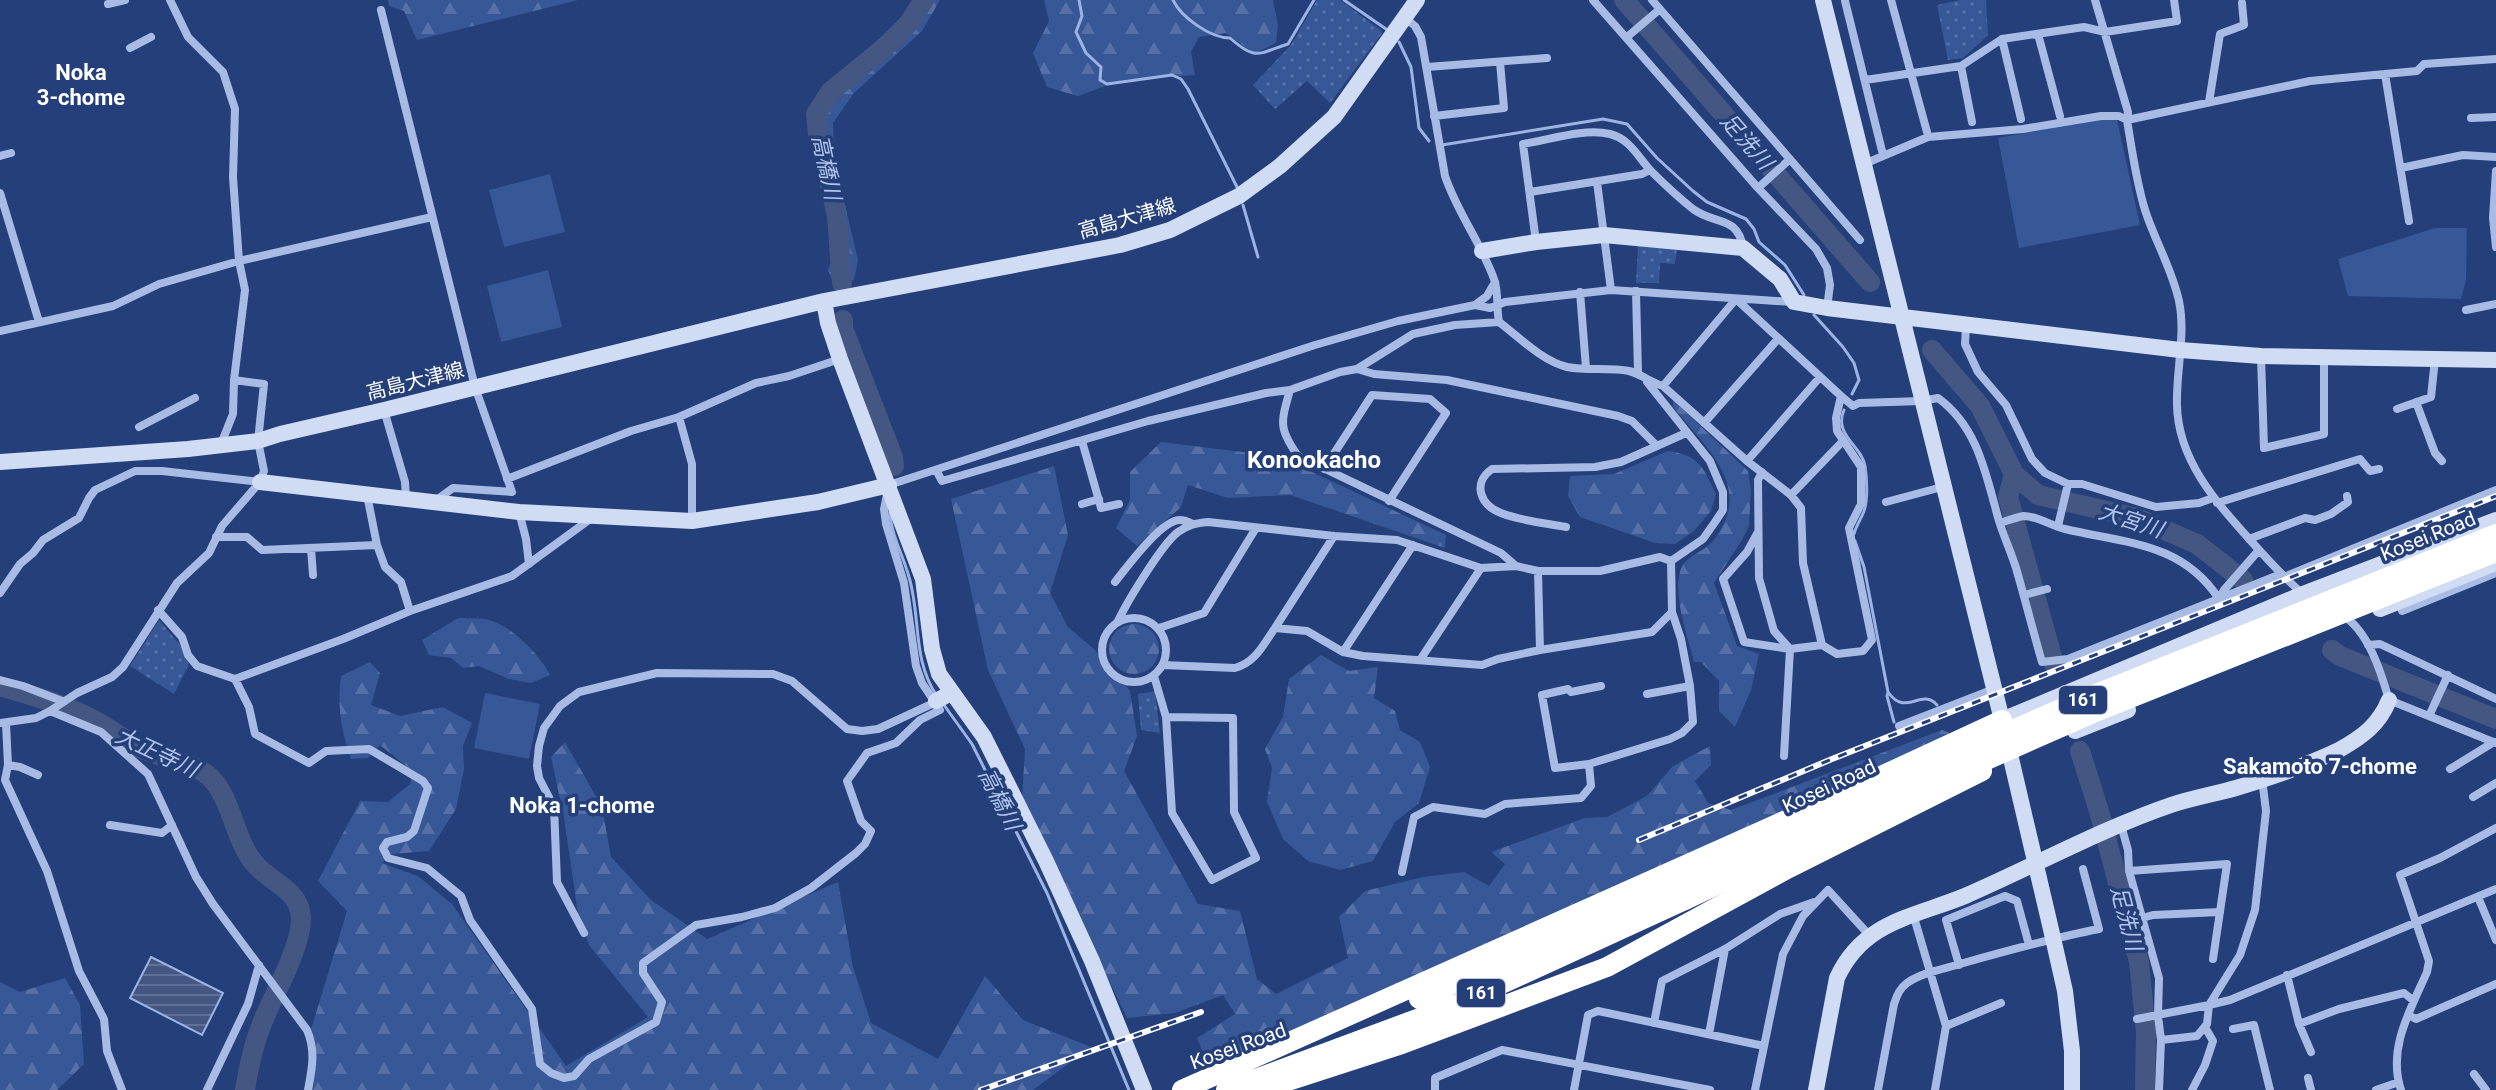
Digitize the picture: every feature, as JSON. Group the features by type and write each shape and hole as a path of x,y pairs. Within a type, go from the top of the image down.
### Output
{"highway":[{"name":"Kosei Road","path":"1682,892 1948,758 2086,698 2496,534"},
{"name":"Kosei Road","path":"1226,1090 1453,986 1682,892 2093,713 2496,552"},
{"path":"1269,1072 1771,827 2002,720"},
{"path":"1184,1090 1416,1039 1607,967 1789,868 2011,757"}],"street":[{"path":"108,4 125,0"},
{"path":"170,0 188,37 223,72 235,109 233,177 239,261 245,290 233,414 221,444"},
{"name":"高島大津線","path":"0,462 258,441 829,300 1120,245 1170,230 1224,204 1280,166 1334,117 1417,0"},
{"path":"1593,0 1816,249 1827,268 1830,285 1827,308"},
{"path":"1652,0 1860,240"},
{"path":"1823,0 1903,316 2053,938 2065,991 2072,1051 2072,1090"},
{"path":"1891,0 1927,132"},
{"path":"1816,1090 1837,978 1845,961 1882,927 1942,905 2172,805 2262,779 2337,750 2361,736 2383,717 2388,696 2364,635 2350,620 2303,594 2282,576 2215,501 2192,464 2182,438 2177,406 2182,319 2179,302 2145,210 2128,112 2095,0"},
{"path":"1865,80 1961,66 2002,39 2084,27 2105,32 2177,21 2174,0"},
{"path":"1845,1 1883,155"},
{"path":"2209,102 2220,34 2244,25 2242,3"},
{"path":"381,10 475,387 512,492 453,488 434,502"},
{"path":"1628,36 1659,10"},
{"path":"1405,18 1415,26 1421,37 1445,176 1495,281 1499,322"},
{"path":"2038,34 2060,116"},
{"path":"130,48 151,37"},
{"path":"2002,39 2021,119"},
{"path":"1427,67 1547,58"},
{"path":"1863,164 1928,137 2023,129 2101,116 2119,116 2127,120 2310,81 2417,71 2424,64 2496,59"},
{"path":"1434,116 1504,108 1500,62"},
{"path":"1961,66 1972,122"},
{"path":"2385,74 2409,221"},
{"path":"2471,118 2496,117"},
{"path":"1536,242 1523,144 1592,132 1612,135 1628,143 1650,170 1696,211 1741,233 1743,248"},
{"path":"0,156 11,153"},
{"path":"2401,168 2463,155 2496,157"},
{"path":"1761,185 1789,161"},
{"path":"1530,192 1642,174 1650,170"},
{"path":"2496,171 2493,218 2496,247"},
{"path":"1597,182 1611,290"},
{"path":"0,193 39,322"},
{"path":"0,331 113,306 159,284 239,261 432,217"},
{"path":"1482,251 1604,235 1743,248 1780,279 1794,302"},
{"path":"1475,305 1487,296 1495,281"},
{"path":"1636,291 1638,373"},
{"path":"0,593 20,564 43,540 79,518 95,490 135,471 162,471 519,512 692,521 818,502 889,485 1315,345 1398,321 1475,305 1490,308 1505,302 1580,292 1636,291 1794,302 2180,350 2261,356 2496,360"},
{"path":"1580,292 1586,368"},
{"path":"1736,299 1853,406 1859,403 1938,398 1952,408 1971,433 1988,475 2042,662 2068,659 2222,594 2282,576 2496,490"},
{"path":"1663,386 1736,299"},
{"path":"235,679 249,707 255,734 309,763 326,751 369,749 423,781 428,788 414,831 407,837 387,842 383,848 388,858 427,868 461,896 470,920 532,1009 540,1064 564,1078 574,1076 589,1059 656,1022 662,1002 643,973 643,963 696,925 775,908 811,888 865,844 871,831 861,821 847,781 867,753 896,743 920,720 940,710 939,674 923,579 840,359 828,323 829,300"},
{"path":"2466,310 2496,304"},
{"path":"936,470 942,481 1148,421 1290,390 1357,369 1413,334 1455,325 1499,322 1553,362 1568,367 1638,373 1710,461 1723,492 1723,510 1703,539 1671,561"},
{"path":"1966,324 1965,344 1978,372 2006,405 2032,459 2045,473 2068,485 2082,484 2156,507 2215,501 2360,459 2370,471 2379,469"},
{"path":"1704,423 1778,339"},
{"path":"2261,356 2264,448 2324,434 2324,357"},
{"path":"507,479 631,431 679,417 756,383 840,359"},
{"path":"2397,409 2431,397 2436,359"},
{"path":"1357,369 1374,374 1447,380 1618,416 1632,421 1657,446"},
{"path":"1747,461 1820,377"},
{"path":"122,1090 107,1051 104,1019 79,971 47,871 5,780 8,765 3,723 36,718 112,677 123,667 177,583 209,553 222,526 260,482 264,471 258,441 264,384 234,380"},
{"path":"1647,382 1663,386 1747,461 1791,495 1801,508 1803,563 1822,645"},
{"path":"1290,390 1283,416 1284,437 1298,456 1501,553 1516,566"},
{"path":"1324,469 1372,395 1430,399 1446,413 1389,501"},
{"path":"1758,530 1747,552 1723,579 1744,642 1790,649 1822,645 1837,654 1863,651 1872,640 1849,528 1861,504 1861,467 1837,431 1836,418 1841,396"},
{"path":"139,427 195,398"},
{"path":"2416,402 2435,453 2442,461"},
{"path":"384,410 405,482 406,499"},
{"path":"679,417 692,464 692,521"},
{"path":"1566,527 1500,513 1488,505 1481,494 1481,481 1492,469 1595,467 1621,462 1686,433"},
{"path":"1082,441 1101,508 1119,504"},
{"path":"1791,495 1842,442"},
{"path":"1762,472 1758,480 1759,578 1774,631 1790,649 1784,756"},
{"path":"2058,526 2068,485"},
{"path":"1886,502 1942,487"},
{"path":"367,494 377,545 385,567 401,582 410,611"},
{"path":"2249,539 2305,518 2315,520 2331,514 2348,502 2347,496"},
{"path":"1082,504 1099,499"},
{"path":"519,512 529,564"},
{"path":"2000,523 2026,516 2058,526 2142,543 2207,579 2222,594"},
{"path":"158,610 182,637 188,655 197,666 235,679 410,611 512,576 594,517"},
{"path":"1115,582 1154,536 1172,522 1182,519 1193,524"},
{"path":"2002,720 2303,594 2496,520"},
{"path":"1118,621 1132,617 1147,619 1159,628 1167,646 1163,665 1154,676 1142,682 1128,682 1116,677 1102,655 1103,642 1170,539 1193,524 1208,522 1397,540 1481,568 1516,566 1538,571 1600,571 1660,557 1671,561"},
{"path":"1159,628 1204,613 1256,528"},
{"path":"1163,665 1235,668 1246,665 1257,656 1334,536"},
{"path":"216,537 247,537 262,550 377,545"},
{"path":"1343,652 1413,545"},
{"path":"311,548 313,575"},
{"path":"2222,594 2259,550"},
{"path":"1601,686 1542,695 1555,768 1589,764 1670,739 1693,722 1690,686 1672,612 1671,561"},
{"path":"2011,757 2496,563"},
{"path":"1420,660 1481,568"},
{"path":"1538,571 1540,650"},
{"path":"2399,602 2402,611 2496,573"},
{"path":"2024,595 2047,589"},
{"path":"1275,628 1307,631 1343,652 1363,656 1482,665 1540,650 1652,632 1672,612"},
{"path":"2368,645 2380,644 2496,699"},
{"path":"584,933 557,882 554,807 539,778 537,766 544,728 560,706 579,692 657,673 773,674 792,681 847,729 862,731 878,729 941,699"},
{"path":"2429,716 2448,675"},
{"path":"1154,676 1166,717 1172,813 1212,880 1256,858 1234,812 1233,718 1166,717"},
{"path":"0,680 23,686 101,732 148,774 202,886 307,1030 312,1040 314,1060 308,1090"},
{"path":"1647,694 1690,686"},
{"path":"1899,726 1994,689"},
{"path":"2388,696 2495,742"},
{"path":"941,699 984,737 1092,961 1144,1090"},
{"path":"2450,769 2495,742"},
{"path":"1402,872 1414,817 1433,807 1485,814 1505,804 1581,798 1591,786 1589,764"},
{"path":"8,765 38,775"},
{"path":"2161,1040 2197,1036 2205,1027 2209,1005 2240,955 2255,910 2266,811 2262,779"},
{"path":"2473,797 2495,787"},
{"path":"110,825 162,833 172,825"},
{"path":"2119,826 2128,850 2129,871 2159,978 2156,1016 2161,1040 2159,1090"},
{"path":"2376,1090 2400,1086 2396,1057 2400,1036 2429,961 2400,875 2496,828"},
{"path":"2129,871 2227,864 2213,959"},
{"path":"1878,1090 1894,1004 1899,991 1906,984 1931,973 2053,938 2099,929 2083,869"},
{"path":"2137,1019 2230,1000 2496,889"},
{"path":"1755,1090 1783,954 1795,929 1815,902 1828,890 1870,936"},
{"path":"1959,965 1946,920 2005,896 2017,901 2029,945"},
{"path":"2478,897 2496,940"},
{"path":"1654,1023 1662,981 1725,949 1780,914 1815,902"},
{"path":"2142,918 2220,912"},
{"path":"1913,914 1946,1026 1935,1090"},
{"path":"1709,1034 1725,949"},
{"path":"207,1090 248,1004 259,965"},
{"path":"2287,975 2299,1024 2311,1052"},
{"path":"2408,1015 2416,1019 2496,984"},
{"path":"2299,1024 2339,1009 2404,993 2414,1001"},
{"path":"1946,1026 2001,1003"},
{"path":"1574,1090 1588,1015 1598,1011 1764,1046"},
{"path":"2233,1029 2254,1025 2270,1090"},
{"path":"2192,1090 2213,1041 2205,1027"},
{"path":"1435,1090 1435,1078 1502,1050 1710,1090"},
{"path":"2474,1074 2486,1090"},
{"path":"2308,1078 2311,1090"}],"green space":[{"path":"388,0 578,0 417,40 404,11 389,6"},
{"path":"915,0 940,0 922,31 854,93 833,123 834,159 858,260 854,280 833,283 828,270 834,253 811,111 831,81 906,15"},
{"path":"1044,0 1273,0 1278,25 1276,43 1254,54 1226,33 1199,37 1191,52 1195,75 1122,80 1078,96 1047,87 1033,53 1049,21"},
{"path":"1317,0 1340,0 1383,32 1330,103 1307,81 1275,109 1253,85 1291,45"},
{"path":"1961,0 1986,0 1988,35 1963,58 1948,60 1937,5"},
{"path":"2100,119 2117,120 2140,225 2019,248 1998,138"},
{"path":"550,174 565,232 504,247 489,190"},
{"path":"2435,228 2467,228 2466,280 2461,299 2348,296 2338,259"},
{"path":"1638,246 1677,249 1675,264 1660,263 1659,283 1636,283"},
{"path":"548,270 562,327 501,342 487,286"},
{"path":"1673,400 1748,471 1751,490 1749,526 1714,583 1737,646 1759,654 1751,690 1735,727 1719,711 1719,681 1701,662 1694,662 1678,593 1682,567 1712,542 1724,523 1729,507 1729,491 1716,461 1673,407"},
{"path":"1161,442 1259,454 1267,470 1295,464 1446,535 1445,548 1290,495 1228,498 1188,485 1181,507 1137,546 1116,528 1130,500 1130,472"},
{"path":"1668,451 1687,456 1699,464 1716,494 1711,511 1694,531 1675,544 1655,543 1580,517 1568,496 1570,476 1614,474"},
{"path":"1054,466 1068,535 1050,593 1068,627 1094,649 1130,691 1137,736 1124,771 1198,904 1240,911 1257,979 1276,994 1348,958 1339,917 1365,891 1423,877 1464,872 1489,886 1505,864 1491,852 1585,818 1607,817 1647,796 1673,766 1710,746 1711,765 1695,781 1708,803 1731,810 1942,730 1950,733 1768,822 1210,1068 1197,1038 1235,1014 1223,995 1175,1013 1127,1018 1022,799 1025,749 988,670 951,499"},
{"path":"458,618 493,621 513,632 531,649 550,675 531,683 509,679 479,666 463,668 451,658 429,655 422,640"},
{"path":"159,620 179,644 189,664 174,694 130,666"},
{"path":"1134,624 1152,631 1159,649 1152,667 1134,674 1116,667 1109,649 1116,631"},
{"path":"1321,655 1349,671 1378,667 1374,698 1395,711 1400,730 1420,742 1430,767 1419,803 1395,822 1373,861 1340,870 1308,861 1283,839 1267,802 1272,768 1265,749 1283,717 1289,679"},
{"path":"370,662 380,673 371,705 400,716 443,707 472,723 463,746 464,769 456,809 429,851 392,854 382,863 418,876 452,904 566,1066 648,1017 589,945 578,914 564,818 551,757 565,742 602,807 611,857 651,900 707,939 838,882 853,967 871,1023 938,1059 985,976 1023,1020 1091,1047 1033,1090 312,1090 310,1033 347,911 318,881 360,801 388,802 411,783 411,770 380,745 368,758 351,759 341,718 341,676"},
{"path":"1155,691 1160,733 1141,730 1138,694"},
{"path":"485,693 540,704 529,759 474,748"},
{"path":"65,978 80,1005 84,1064 57,1090 0,1090 0,982 20,992"}],"shaded area":[{"path":"151,957 223,993 202,1035 130,998"}],"waterway":[{"name":"高橋川","path":"842,283 837,216 816,114 830,92 884,48 909,23 924,0"},
{"path":"1079,0 1082,16 1076,32 1086,53 1101,67 1100,80 1107,84 1172,75 1181,79 1238,189"},
{"path":"1173,0 1182,13 1197,25 1230,38 1252,53 1263,53 1288,44 1314,0"},
{"path":"1344,0 1386,29"},
{"name":"足洗川","path":"1624,0 1870,282"},
{"path":"1399,42 1411,67 1419,128 1429,141"},
{"path":"1442,145 1603,119 1627,124 1657,158 1693,191 1707,202 1746,219 1759,242 1785,265 1804,295"},
{"path":"1243,205 1258,257"},
{"path":"1814,315 1854,363 1859,380 1852,394"},
{"name":"高橋川","path":"843,320 843,328 894,466"},
{"name":"足洗川","path":"1932,350 1980,406 2014,474 2008,497 2054,664"},
{"path":"1844,410 1842,426 1863,459 1866,477 1864,511 1854,534"},
{"name":"大宮川","path":"2014,474 2038,495 2137,518 2197,544 2243,580"},
{"name":"高橋川","path":"890,512 913,592 920,653 937,696"},
{"path":"1855,541 1864,567 1888,692 1901,702 1925,699 1937,705"},
{"name":"大宮川","path":"2332,650 2340,656 2496,719"},
{"name":"大正寺川","path":"0,686 70,709 142,749 190,765 211,778 224,798 248,854 261,871 295,900 301,917 298,940 259,1032 245,1090"},
{"path":"1888,692 1894,722"},
{"name":"高橋川","path":"944,705 972,744 1047,893 1129,1090"},
{"name":"足洗川","path":"2080,751 2139,962 2146,1032 2145,1090"}],"railway":[{"path":"1639,840 1832,759 2496,496"},
{"path":"981,1090 1201,1012"}],"district":[{"name":"Noka 3-chome","path":"81,84"},
{"name":"Konookacho","path":"1314,460"},
{"name":"Sakamoto 7-chome","path":"2320,766"},
{"name":"Noka 1-chome","path":"582,805"}]}
